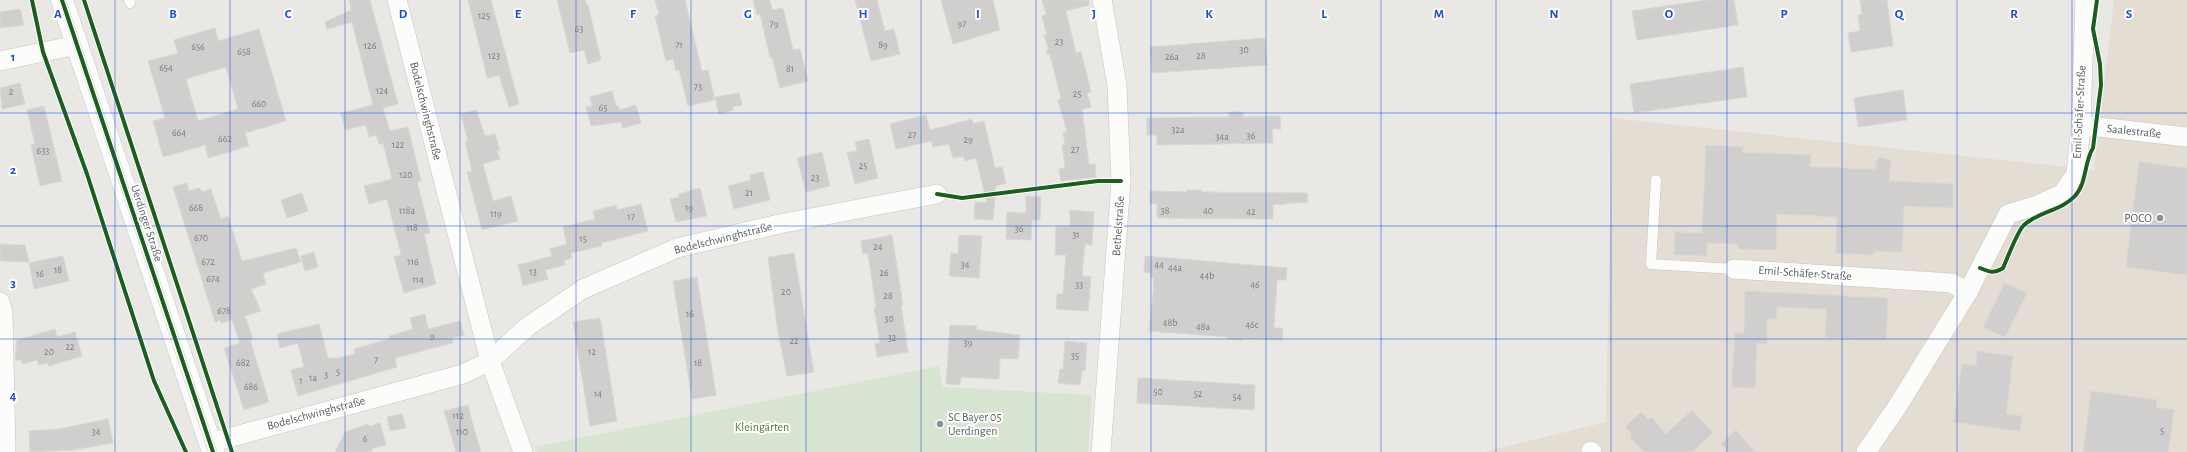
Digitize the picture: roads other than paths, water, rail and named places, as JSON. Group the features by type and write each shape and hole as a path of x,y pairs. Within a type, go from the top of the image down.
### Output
{"street":[{"name":"Uerdinger Straße","path":"62,0 211,447"},
{"name":"Bodelschwinghstraße","path":"397,0 490,361 523,452"},
{"name":"Bethelstraße","path":"1101,452 1121,180 1117,85 1102,0"},
{"name":"Emil-Schäfer-Straße","path":"1868,451 1968,292 2008,214 2038,205 2062,194 2076,174 2081,125 2085,0"},
{"path":"0,62 77,45"},
{"name":"Saalestraße","path":"2081,125 2187,137"},
{"name":"Bodelschwinghstraße","path":"211,447 463,374 490,361 527,327 583,289 677,248 779,224 937,194"},
{"name":"Emil-Schäfer-Straße","path":"1734,269 1951,283 1968,292"},
{"path":"0,302 3,313 6,452"}],"lane":[{"path":"1656,180 1651,264 1734,269"}],"tram line":[{"path":"59,0 208,452"},
{"path":"66,0 217,452"}],"place":[{"name":"POCO","path":"2160,218"},
{"name":"SC Bayer 05 Uerdingen","path":"940,424"}],"park label":[{"name":"Kleingärten","path":"762,427"}]}
